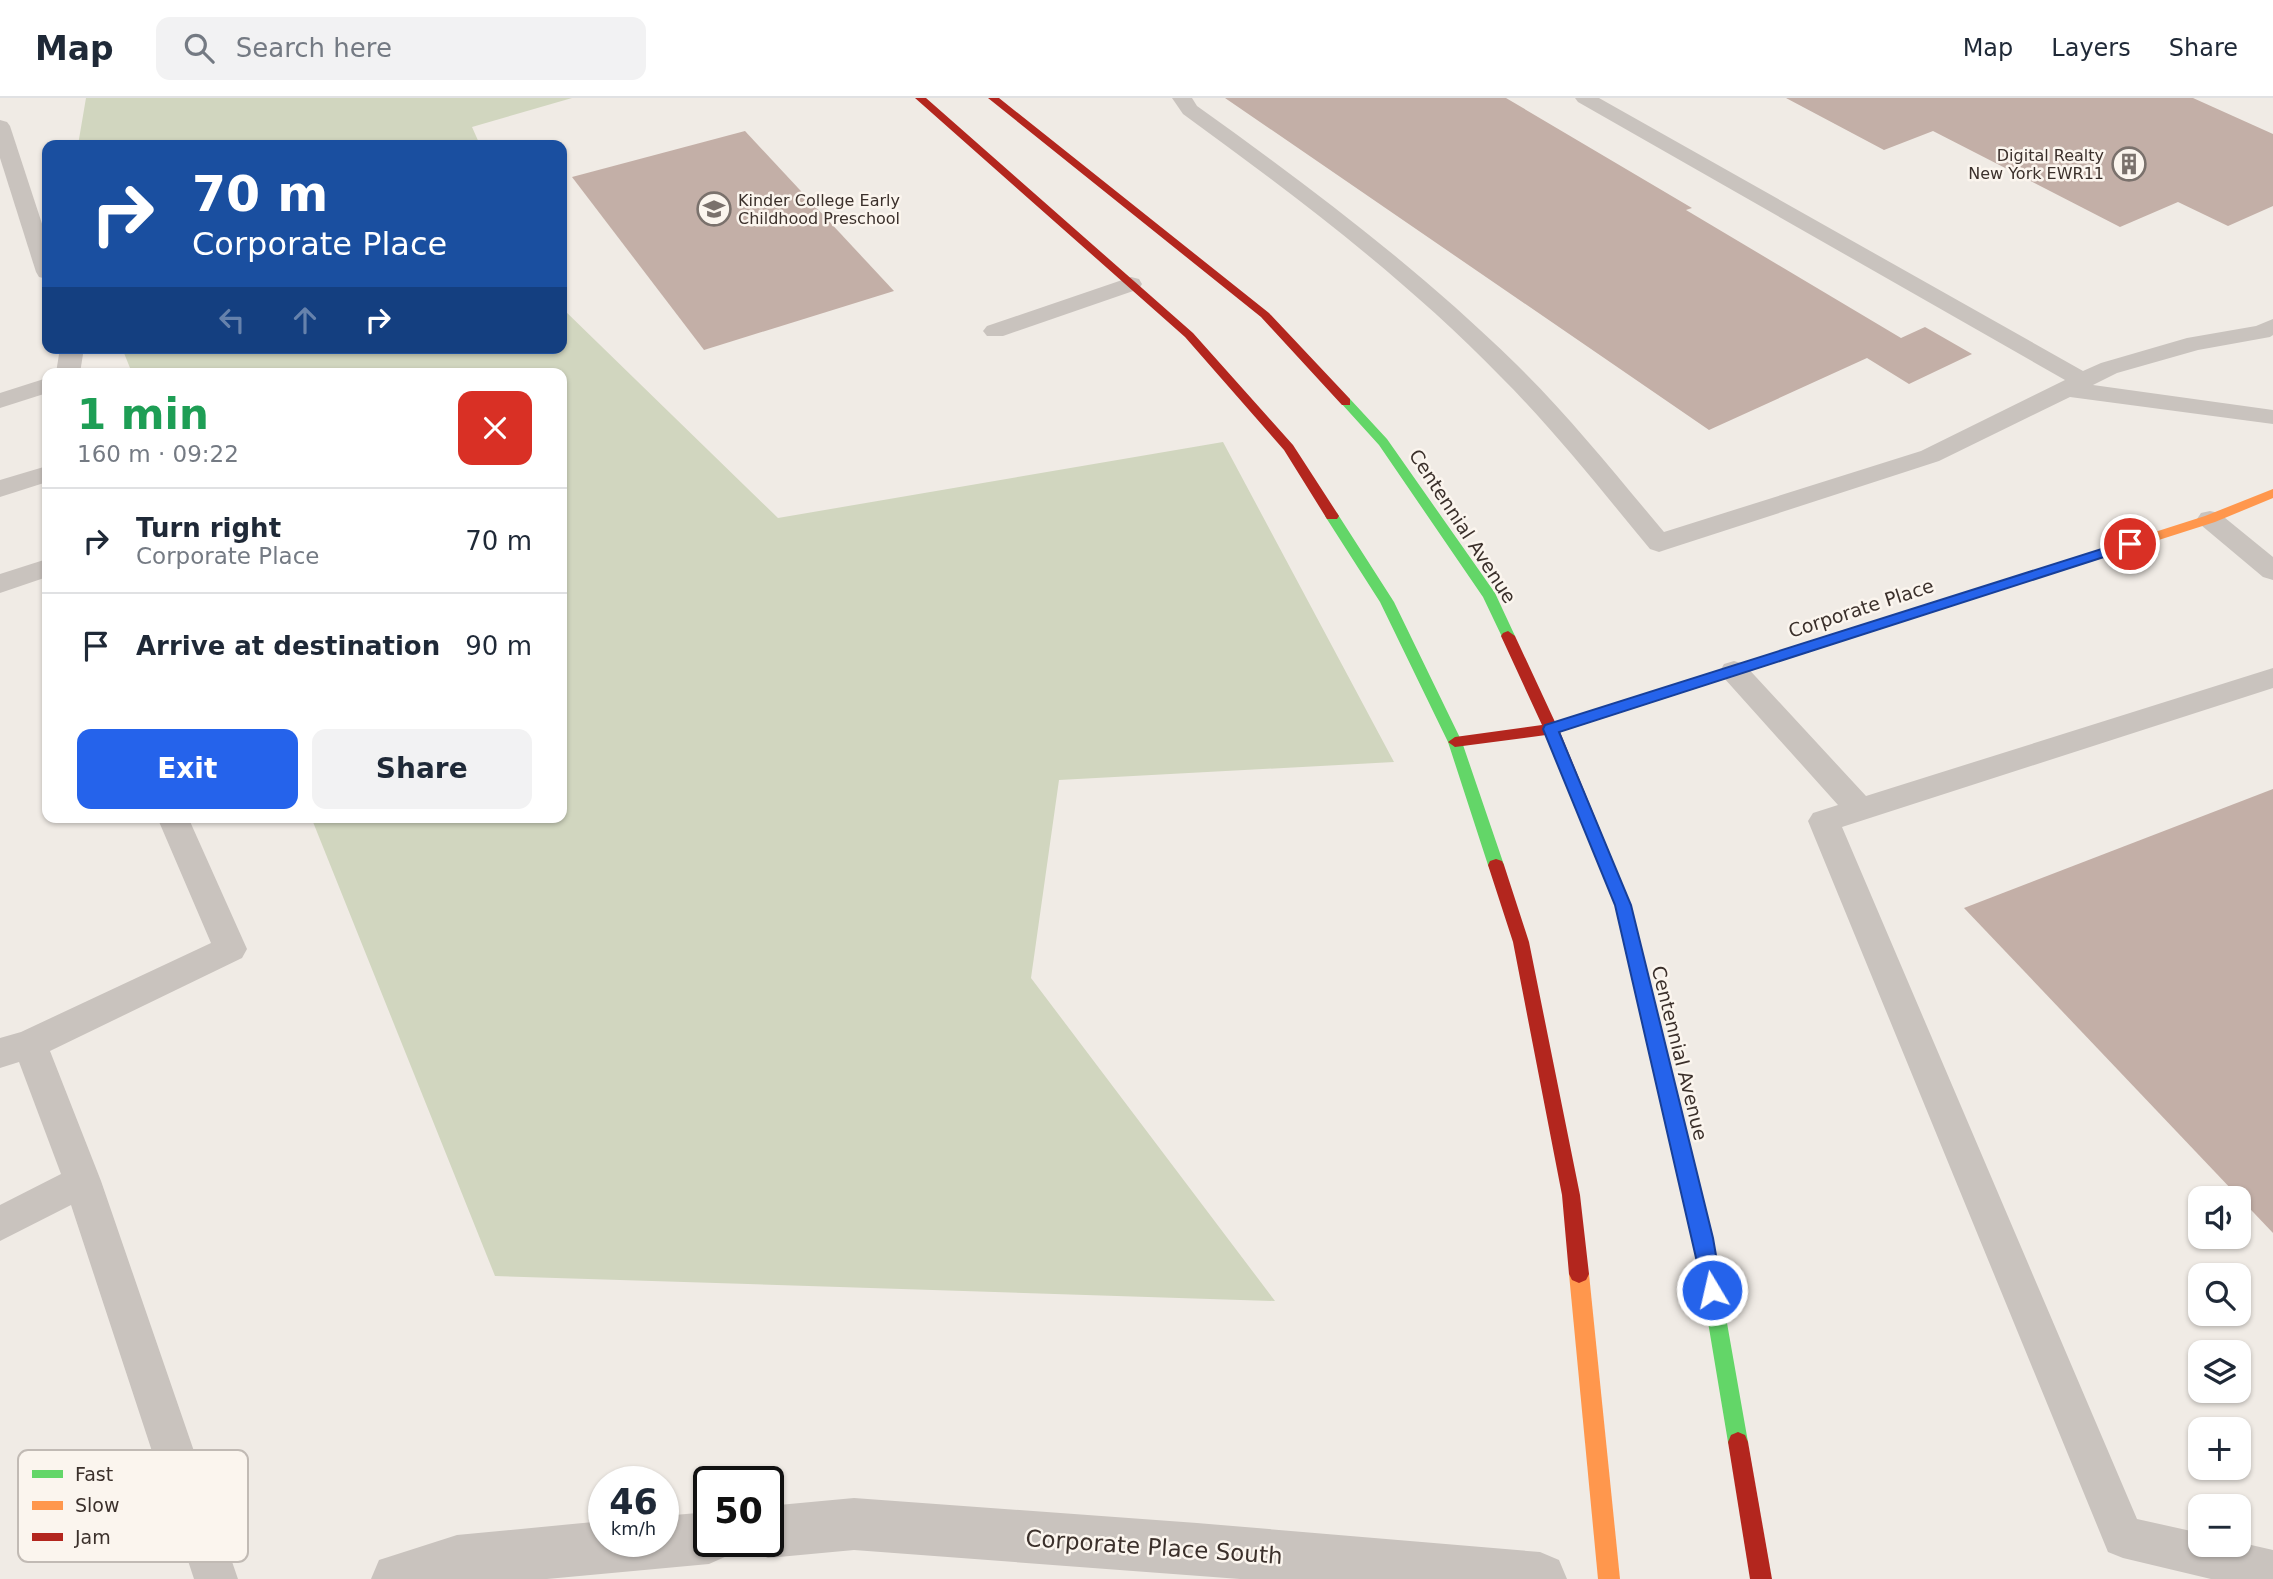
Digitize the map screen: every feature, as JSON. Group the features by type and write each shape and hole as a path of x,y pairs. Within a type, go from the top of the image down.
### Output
{"main road":[{"path":"920,98 1189,335 1289,448 1387,602 1455,742 1521,942 1571,1195 1609,1579"},
{"name":"Centennial Avenue","path":"993,98 1265,315 1383,442 1490,596 1551,729 1623,905 1703,1238 1760,1579"},
{"name":"Corporate Place","path":"1455,742 1551,729 2210,519 2273,493"}],"street":[{"name":"Corporate Place South","path":"784,1531 866,1525 1197,1549 1540,1579"},
{"path":"398,1579 457,1560 588,1549"}],"lane":[{"path":"1182,98 1190,110 1293,183 1418,284 1551,413 1659,543 1930,456 2109,368 2195,343 2262,332 2273,326"},
{"path":"1585,98 2075,385 2273,417"},
{"path":"0,126 42,256"},
{"path":"995,331 1131,284"},
{"path":"0,401 42,387"},
{"path":"0,489 42,476"},
{"path":"2210,519 2273,571"},
{"path":"0,584 42,570"},
{"path":"1734,671 1860,809"},
{"path":"2273,678 1824,821 2123,1537 2273,1572"},
{"path":"173,1450 82,1181 15,1049 230,948 175,823"},
{"path":"0,1224 82,1181"},
{"path":"210,1562 216,1579"}],"green space":[{"path":"86,98 572,98 472,127 478,140 79,140"},
{"path":"567,313 778,518 1223,442 1394,762 1059,780 1031,978 1275,1301 495,1276 313,823 567,823 567,368 130,368 124,354 567,354"}],"building":[{"path":"1225,98 1506,98 1692,208 1686,210 1901,338 1925,327 1972,354 1909,384 1867,358 1709,430"},
{"name":"Digital Realty New York EWR11","path":"1786,98 2193,98 2273,134 2273,206 2228,226 2178,202 2120,227 1933,131 1884,150"},
{"path":"745,131 894,291 704,350 572,177"},
{"path":"2273,789 2273,1233 2251,1210 2251,1186 2228,1186 1964,908"}],"traffic: fast":[{"path":"1346,402 1383,442 1490,596 1508,636"},
{"path":"1332,516 1387,602 1455,742 1496,865"},
{"path":"1650,1018 1703,1238 1738,1442"}],"traffic: slow":[{"path":"1950,602 2210,519 2273,493"},
{"path":"1579,1274 1609,1579"}],"traffic: jam":[{"path":"920,98 1189,335 1289,448 1332,516"},
{"path":"993,98 1265,315 1346,402"},
{"path":"1455,742 1551,729 1950,602"},
{"path":"1508,636 1551,729 1623,905 1650,1018"},
{"path":"1496,865 1521,942 1571,1195 1579,1274"},
{"path":"1738,1442 1761,1579"}],"place":[{"name":"Digital Realty New York EWR11","path":"2129,164"},
{"name":"Kinder College Early Childhood Preschool","path":"714,209"}],"route":[{"path":"1712,1290 1703,1238 1623,905 1551,729 2130,544"}]}
